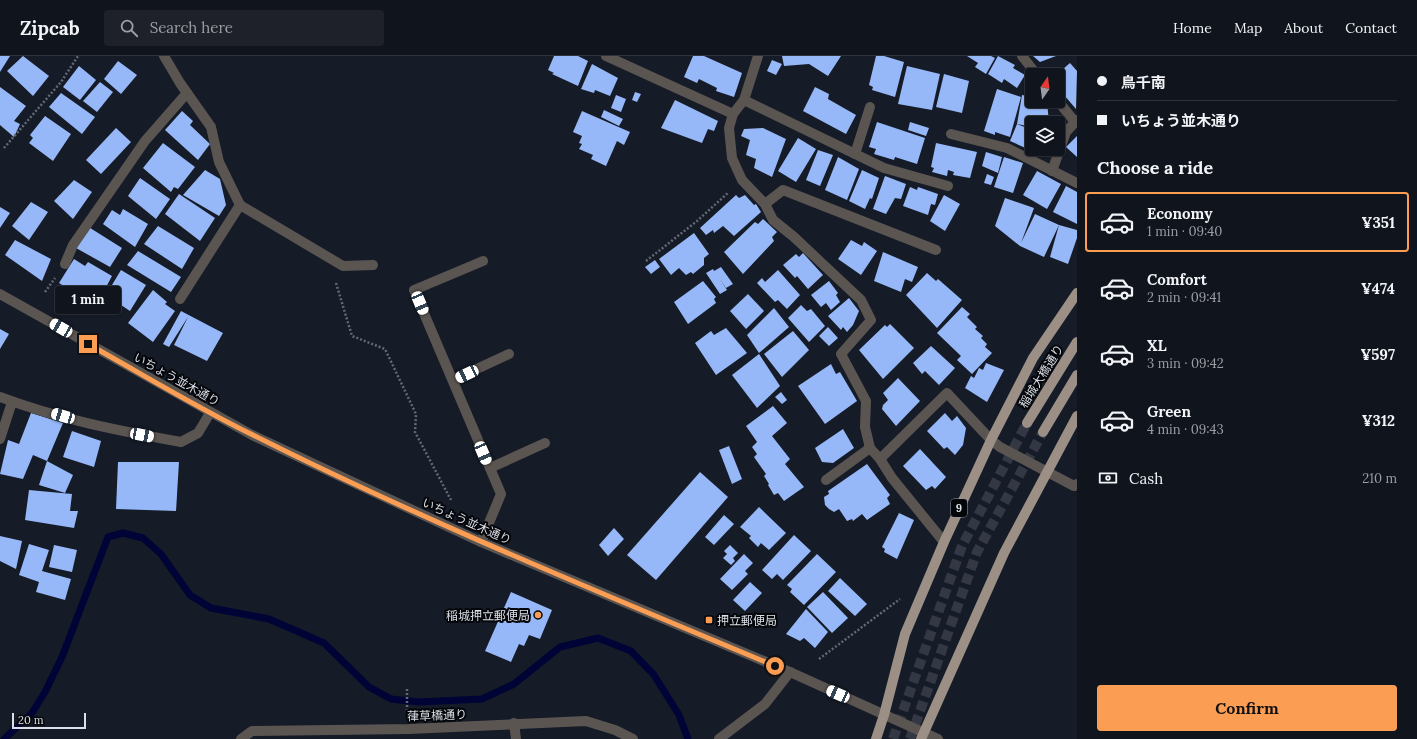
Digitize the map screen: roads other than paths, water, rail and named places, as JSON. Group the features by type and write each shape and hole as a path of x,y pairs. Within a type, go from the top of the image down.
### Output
{"main road":[{"name":"9","path":"876,739 884,715 905,634 944,542 991,440 1034,358 1077,293"},
{"name":"稲城大橋通り","path":"1027,423 1077,342"},
{"path":"1043,432 1077,375"},
{"path":"922,736 1004,553 1077,416"}],"street":[{"path":"164,56 187,94 211,127 219,162 240,205 328,259 343,266 373,265"},
{"path":"606,56 733,114"},
{"path":"758,56 744,100 733,114 729,128 732,158 742,180 765,204 773,220 794,237 861,300 871,320 842,354 866,401 865,427 870,448 880,459 892,478 944,542"},
{"path":"1022,56 1031,68"},
{"path":"65,264 73,245 146,141 187,94"},
{"path":"744,100 884,168 948,186"},
{"path":"855,154 870,107"},
{"path":"1052,171 1066,132 1076,121 1064,108"},
{"path":"951,134 1007,148 1077,183"},
{"path":"765,204 783,190 936,250"},
{"path":"180,299 240,205"},
{"path":"481,542 501,494 414,290 483,261"},
{"name":"いちょう並木通り","path":"0,294 210,413 252,435 481,542 790,672 884,715 922,736 938,739"},
{"path":"453,380 509,354"},
{"path":"880,459 947,394 991,440 1074,486 1077,484"},
{"path":"0,397 12,402 116,430 181,442 198,433 210,413"},
{"path":"0,439 12,402"},
{"path":"490,468 545,443"},
{"path":"826,480 870,448"},
{"path":"719,739 765,704 790,672"},
{"name":"葎草橋通り","path":"241,739 252,731 409,729 586,720 616,730 633,739"},
{"path":"514,723 516,739"}],"waterway":[{"path":"4,739 32,713 45,692 62,657 108,537 123,533 143,538 161,554 190,595 211,608 269,619 324,643 369,687 391,699 419,702 482,699 514,684 560,647 598,638 631,651 654,675 679,715 688,739"}],"tunnel":[{"path":"893,739 962,546 1027,423"},
{"path":"910,739 977,552 1043,432"}],"place":[{"name":"稲城押立郵便局","path":"538,615"},
{"name":"押立郵便局","path":"709,620"}]}
